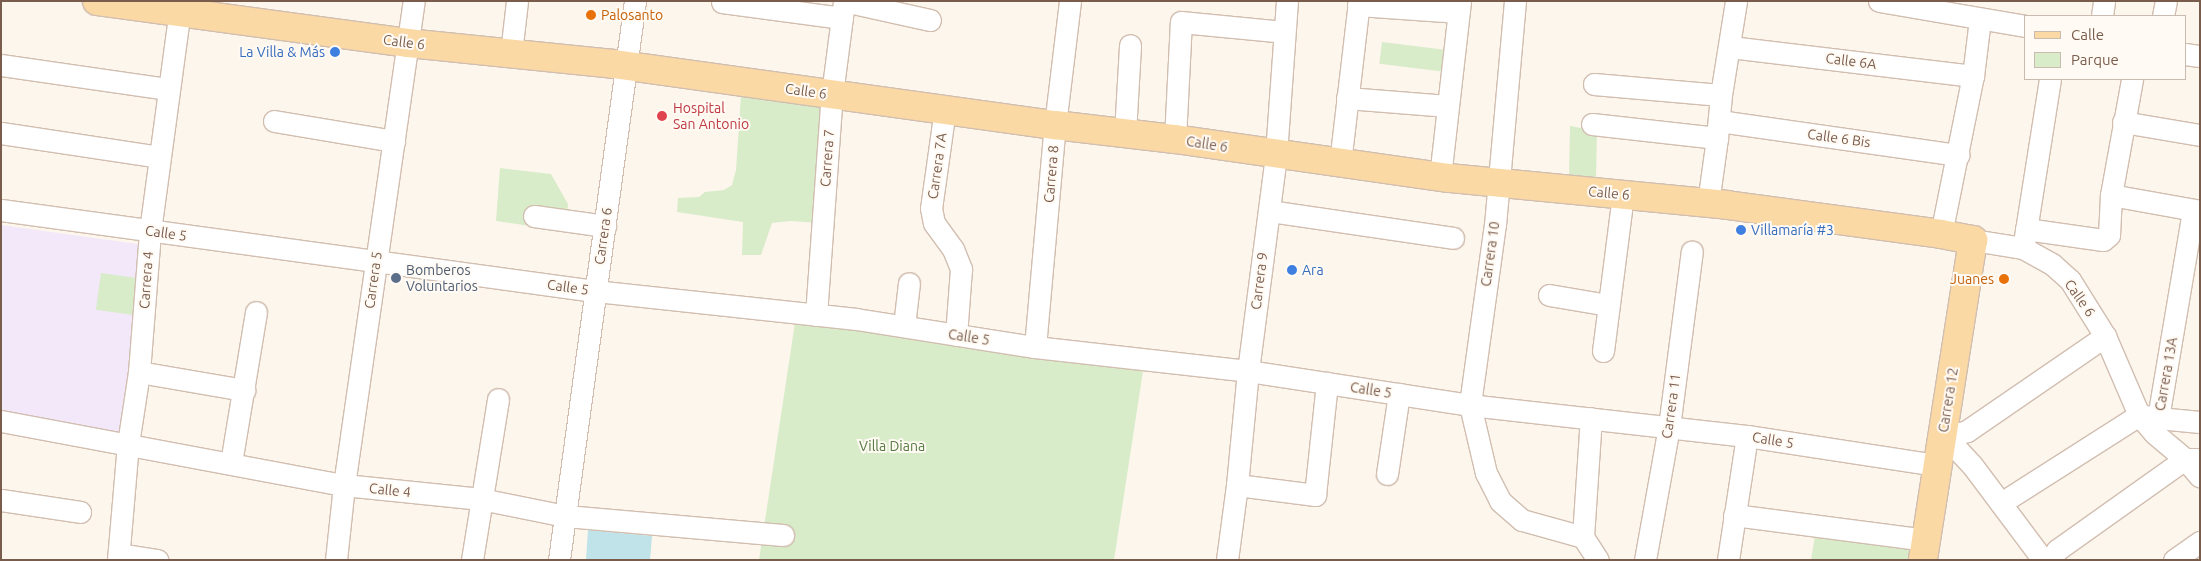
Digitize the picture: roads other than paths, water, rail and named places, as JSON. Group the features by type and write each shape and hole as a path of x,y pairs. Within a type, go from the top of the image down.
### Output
{"main road":[{"name":"Calle 6","path":"97,1 180,6 408,44 625,66 1055,125 1175,139 1440,177 1708,203 1941,234 1972,240"},
{"name":"Carrera 12","path":"1924,550 1972,240"}],"street":[{"name":"Carrera 5","path":"336,560 344,485 414,1"},
{"path":"511,53 517,1"},
{"name":"Carrera 6","path":"560,560 635,1"},
{"name":"Carrera 8","path":"1035,347 1055,125 1070,1"},
{"name":"Carrera 9","path":"1227,560 1237,485 1248,371 1276,154 1287,1"},
{"name":"Carrera 10","path":"1515,1 1499,184 1470,405 1486,473 1500,501 1522,520 1582,537"},
{"path":"1708,203 1721,95 1736,1"},
{"path":"1879,1 2024,26"},
{"path":"2102,15 2104,1"},
{"path":"2163,15 2166,1"},
{"path":"722,2 843,7 930,20"},
{"path":"1340,163 1358,3 1460,6 1440,177"},
{"name":"Carrera 4","path":"119,557 128,444 139,372 158,157 180,6"},
{"name":"Carrera 7","path":"816,315 832,94 843,7"},
{"path":"1941,234 1959,155 1973,76 1980,19"},
{"path":"1175,139 1181,22 1284,32"},
{"path":"1125,133 1130,45"},
{"name":"Calle 6A","path":"1730,47 1973,76"},
{"path":"2186,54 2200,56"},
{"path":"1,65 168,90"},
{"path":"2025,239 2050,80"},
{"path":"2132,80 2111,195 2196,210"},
{"path":"1594,84 1721,95"},
{"path":"1347,98 1448,106"},
{"name":"Carrera 7A","path":"945,109 932,208 934,223 953,249 960,269 956,335"},
{"path":"274,121 394,142"},
{"path":"2123,122 2200,135"},
{"path":"1592,124 1718,130"},
{"name":"Calle 6 Bis","path":"1718,130 1959,155"},
{"path":"1,133 158,157"},
{"path":"1603,351 1623,194"},
{"name":"Calle 6","path":"1972,240 2103,240 2109,235 2111,195"},
{"name":"Calle 5","path":"1,210 595,291 816,315 904,326 1035,347 1248,371 1470,405 1747,436 1940,446 1958,449 2043,560"},
{"name":"Carrera 13A","path":"2001,503 2149,416 2196,210"},
{"path":"1269,211 1453,238"},
{"path":"534,216 605,226"},
{"name":"Calle 6","path":"2025,239 2070,280 2106,336 2149,416 2154,433 2192,459 2200,477"},
{"name":"Carrera 11","path":"1645,560 1669,427 1692,251"},
{"path":"904,326 909,283"},
{"path":"1549,295 1608,305"},
{"path":"231,463 256,312"},
{"path":"1940,446 1960,433 1967,431 2106,336"},
{"path":"139,372 244,390"},
{"path":"1237,485 1315,495 1327,383"},
{"path":"1388,474 1400,394"},
{"path":"472,560 498,398"},
{"path":"2149,416 2200,422"},
{"path":"1591,418 1582,537 1598,560"},
{"name":"Calle 4","path":"1,421 344,485 481,499 566,516 783,535"},
{"path":"1728,560 1747,436"},
{"path":"2050,560 2058,550 2192,459"},
{"path":"1,500 80,512"},
{"path":"1734,516 1924,550"},
{"path":"2174,560 2200,542"},
{"path":"119,557 158,560"}],"water":[{"path":"588,530 652,536 650,560 586,560"}],"place":[{"name":"Palosanto","path":"591,15"},
{"name":"La Villa & Más","path":"335,52"},
{"name":"Hospital San Antonio","path":"662,116"},
{"name":"Villamaría #3","path":"1741,230"},
{"name":"Ara","path":"1292,270"},
{"name":"Bomberos Voluntarios","path":"396,278"},
{"name":"Juanes","path":"2004,279"}],"park label":[{"name":"Villa Diana","path":"892,446"}]}
